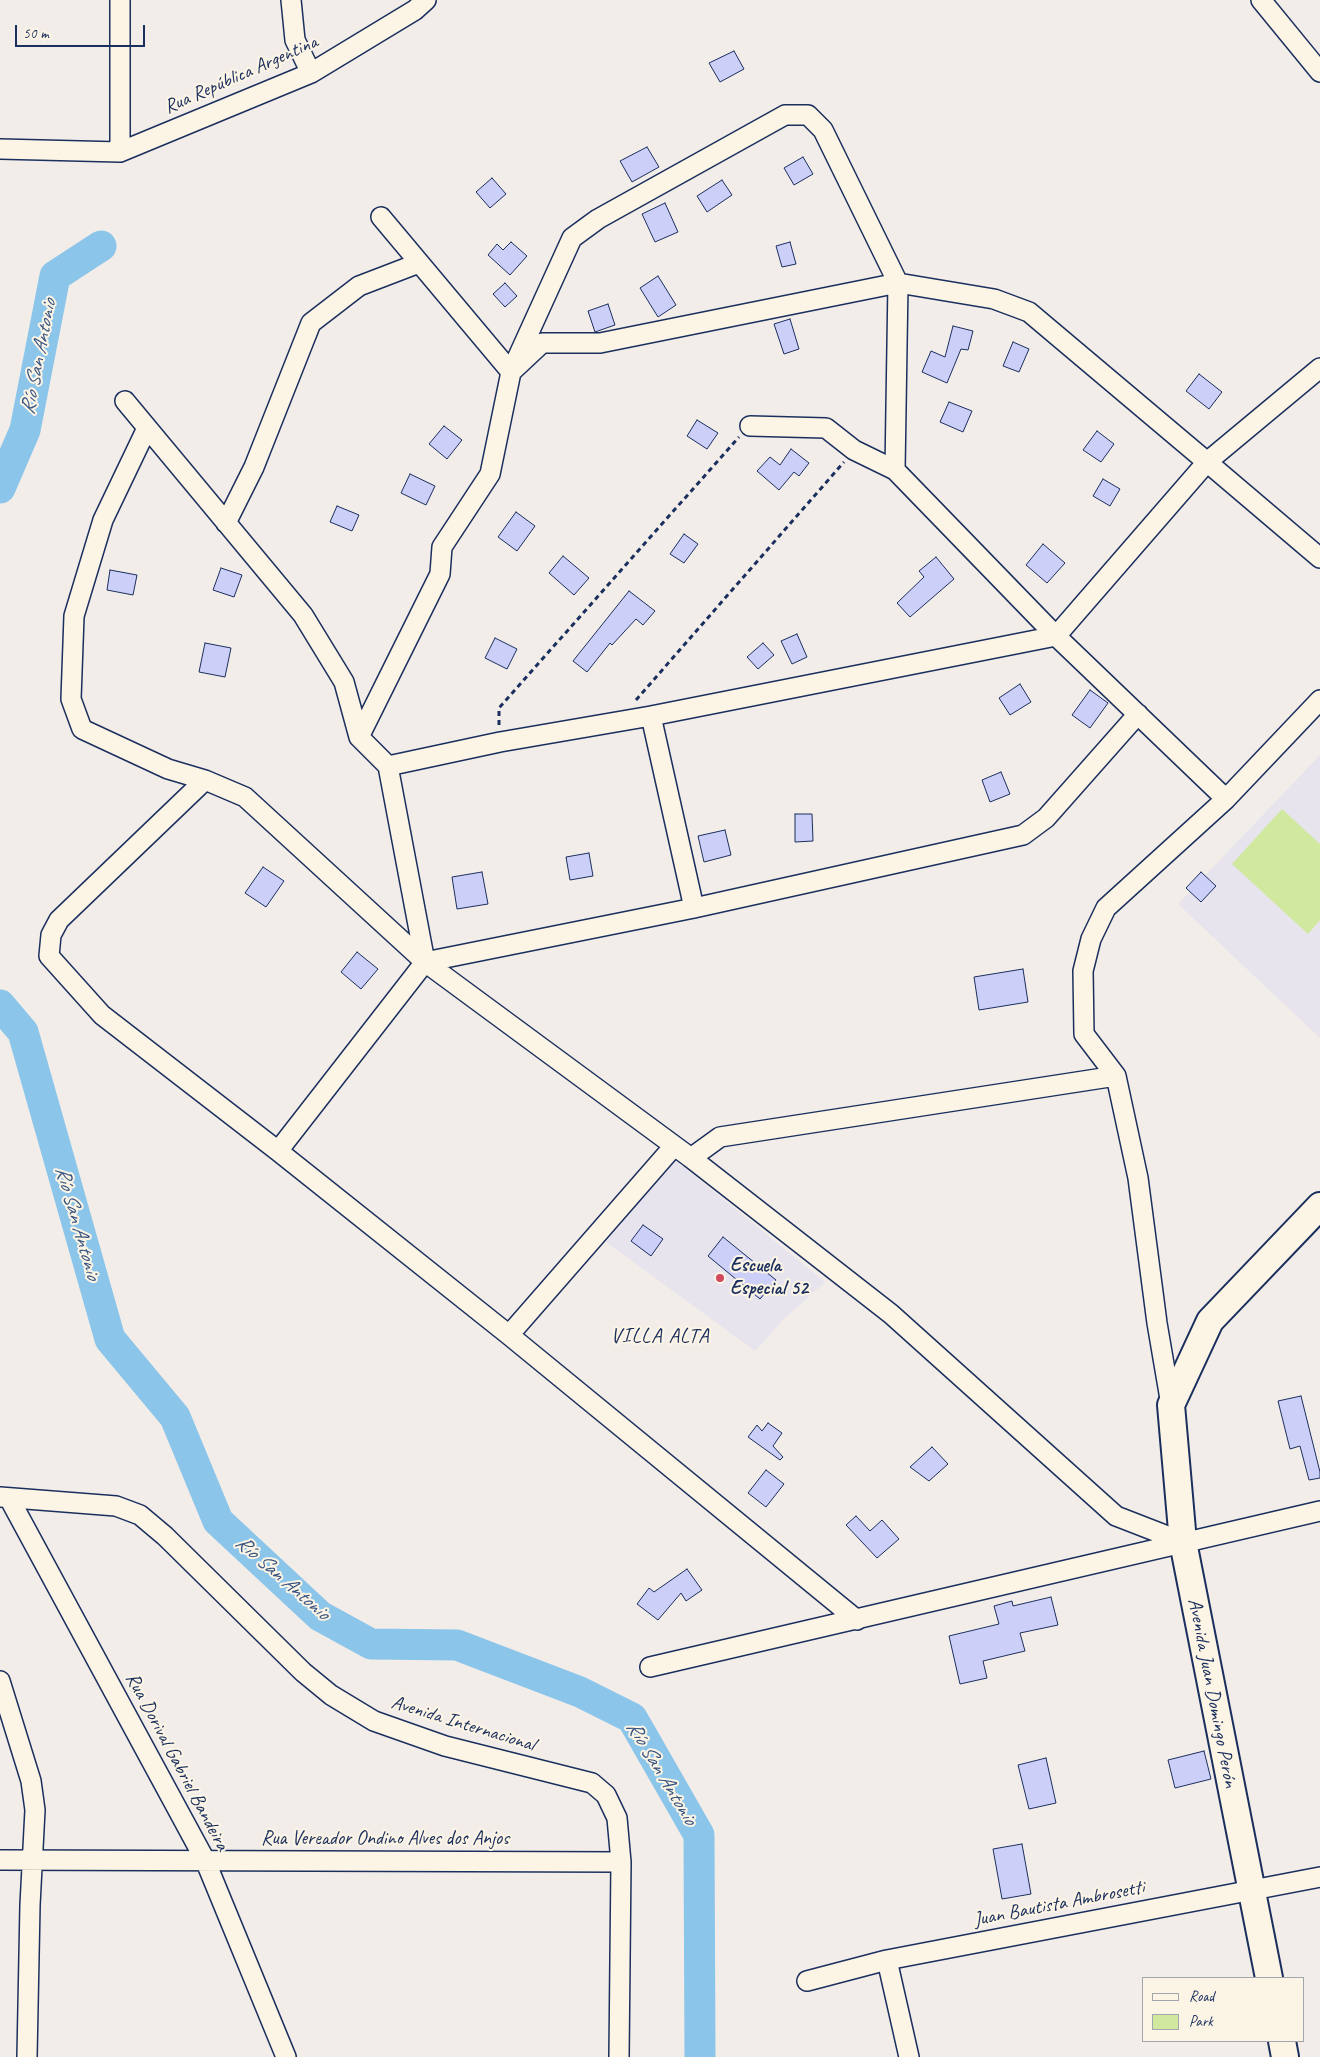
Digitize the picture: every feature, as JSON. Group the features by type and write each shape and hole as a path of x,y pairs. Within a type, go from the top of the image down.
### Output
{"main road":[{"path":"1171,1405 1210,1321 1320,1206"},
{"name":"Avenida Juan Domingo Perón","path":"1171,1405 1183,1542 1250,1891 1269,1977"},
{"path":"1282,2042 1285,2057"}],"street":[{"path":"0,149 120,152 120,0"},
{"path":"291,0 295,40 311,73"},
{"name":"Rua República Argentina","path":"120,152 311,73 415,10 426,0"},
{"path":"1261,0 1320,72"},
{"path":"359,737 440,574 442,547 490,474 511,372 572,238 598,219 785,115 808,115 823,130 898,283 895,470"},
{"path":"381,217 511,372"},
{"path":"226,522 254,468 311,323 359,286 419,263"},
{"path":"511,372 542,343 600,343 898,283 994,299 1030,312 1320,558"},
{"path":"388,766 500,742 651,716 1056,636 1207,462 1320,368"},
{"path":"125,401 303,615 344,682 359,737 388,766 425,962"},
{"path":"750,426 826,428 854,450 895,470 1056,636 1226,799"},
{"path":"147,428 103,520 74,616 71,699 82,729 168,769 205,780 245,797 425,962 691,1158 891,1314 1116,1516 1183,1542"},
{"path":"1171,1405 1157,1324 1138,1178 1116,1076 1084,1034 1084,971 1090,939 1106,908 1226,799 1320,700"},
{"path":"278,1151 425,962 694,908 1023,835 1046,818 1138,714"},
{"path":"651,716 694,908"},
{"path":"205,780 60,920 51,935 49,956 102,1015 278,1151 509,1335 857,1620"},
{"path":"691,1158 720,1137 1116,1076"},
{"path":"509,1335 674,1146"},
{"name":"Avenida Internacional","path":"4,1498 116,1506 140,1514 165,1536 303,1672 331,1695 374,1721 445,1746 592,1783 606,1795 617,1818 621,1862 619,2057"},
{"name":"Rua Dorival Gabriel Bandeira","path":"4,1498 205,1860 286,2057"},
{"path":"650,1667 1320,1511"},
{"path":"0,1681 31,1781 35,1810 27,2057"},
{"name":"Rua Vereador Ondino Alves dos Anjos","path":"0,1860 621,1862"},
{"name":"Juan Bautista Ambrosetti","path":"808,1981 887,1960 1320,1877"},
{"path":"887,1960 909,2057"}],"path":[{"path":"500,742 498,708 750,426"},
{"path":"651,716 633,704 854,450"}],"shaded area":[{"path":"1320,755 1320,1038 1178,904"},
{"path":"674,1159 825,1282 783,1320 755,1351 606,1242"}],"green space":[{"path":"1282,809 1320,844 1320,920 1308,934 1232,864"}],"building":[{"path":"734,51 744,69 720,82 709,63"},
{"path":"647,147 659,167 632,182 620,161"},
{"path":"803,157 813,174 794,185 784,168"},
{"path":"492,178 506,194 490,208 476,192"},
{"path":"722,180 732,195 707,212 697,196"},
{"path":"665,203 678,232 655,242 642,214"},
{"path":"511,242 527,256 510,275 488,255 497,244 503,250"},
{"path":"790,242 796,264 782,267 776,246"},
{"path":"658,276 676,305 658,317 640,288"},
{"path":"505,283 517,296 505,307 493,294"},
{"path":"608,304 615,325 595,332 588,311"},
{"path":"790,319 799,349 784,354 774,324"},
{"path":"953,326 973,331 968,350 961,349 947,383 922,372 931,351 945,357"},
{"path":"1013,342 1029,349 1019,372 1003,366"},
{"path":"1199,374 1222,392 1209,409 1186,391"},
{"path":"949,402 972,411 963,432 940,422"},
{"path":"697,420 718,433 707,449 687,436"},
{"path":"444,426 462,440 447,459 429,444"},
{"path":"1097,431 1114,444 1101,462 1083,450"},
{"path":"791,449 809,463 799,476 794,472 779,490 757,471 770,457 780,465"},
{"path":"410,474 435,486 426,505 401,493"},
{"path":"1103,479 1120,489 1110,506 1093,496"},
{"path":"337,506 359,515 352,531 330,522"},
{"path":"516,512 535,526 517,551 498,537"},
{"path":"684,534 698,544 684,563 670,554"},
{"path":"1043,544 1065,563 1047,583 1026,565"},
{"path":"563,556 589,578 574,595 549,573"},
{"path":"936,557 954,579 910,617 897,603 924,577 919,571"},
{"path":"221,568 242,575 234,597 213,590"},
{"path":"110,570 137,575 133,595 107,590"},
{"path":"629,591 655,611 643,625 636,619 612,645 610,643 587,672 573,661"},
{"path":"797,634 807,657 792,664 781,641"},
{"path":"495,638 517,649 507,669 485,658"},
{"path":"205,643 231,648 225,677 199,672"},
{"path":"763,643 774,655 758,669 747,657"},
{"path":"1020,684 1031,702 1010,715 999,698"},
{"path":"1090,690 1108,703 1090,728 1072,715"},
{"path":"1001,772 1010,794 990,802 982,780"},
{"path":"795,814 812,814 813,841 795,842"},
{"path":"725,830 731,855 704,862 698,836"},
{"path":"589,853 593,876 570,880 566,857"},
{"path":"263,867 284,881 266,907 245,893"},
{"path":"482,872 488,904 457,909 452,877"},
{"path":"1201,872 1216,886 1201,902 1186,888"},
{"path":"357,952 378,969 361,989 341,972"},
{"path":"1023,969 1028,1002 979,1010 974,977"},
{"path":"643,1225 663,1239 651,1256 631,1241"},
{"path":"723,1237 776,1280 760,1299 708,1256"},
{"path":"1301,1396 1320,1472 1320,1478 1309,1480 1300,1446 1290,1449 1278,1401"},
{"path":"768,1423 782,1433 773,1446 783,1457 780,1460 748,1437 757,1425 762,1431"},
{"path":"932,1447 948,1464 929,1481 910,1467"},
{"path":"766,1470 784,1484 766,1507 748,1493"},
{"path":"856,1516 870,1531 882,1520 899,1539 877,1558 846,1525"},
{"path":"687,1569 702,1590 686,1601 681,1593 658,1620 637,1604 649,1588 654,1592"},
{"path":"1051,1597 1058,1625 1020,1633 1025,1651 983,1661 987,1678 960,1684 949,1636 999,1624 994,1606 1012,1601 1013,1606"},
{"path":"1204,1751 1211,1779 1175,1788 1168,1760"},
{"path":"1046,1758 1056,1803 1029,1809 1018,1765"},
{"path":"1022,1844 1031,1894 1002,1899 993,1849"}],"waterway":[{"name":"Río San Antonio","path":"0,488 25,430 55,276 101,246"},
{"name":"Río San Antonio","path":"0,1005 23,1032 110,1339 175,1417 218,1521 320,1616 371,1644 457,1645 580,1692 632,1718 699,1835 700,2057"}],"place":[{"name":"Escuela Especial 52","path":"720,1278"}],"district":[{"name":"VILLA ALTA","path":"660,1336"}]}
